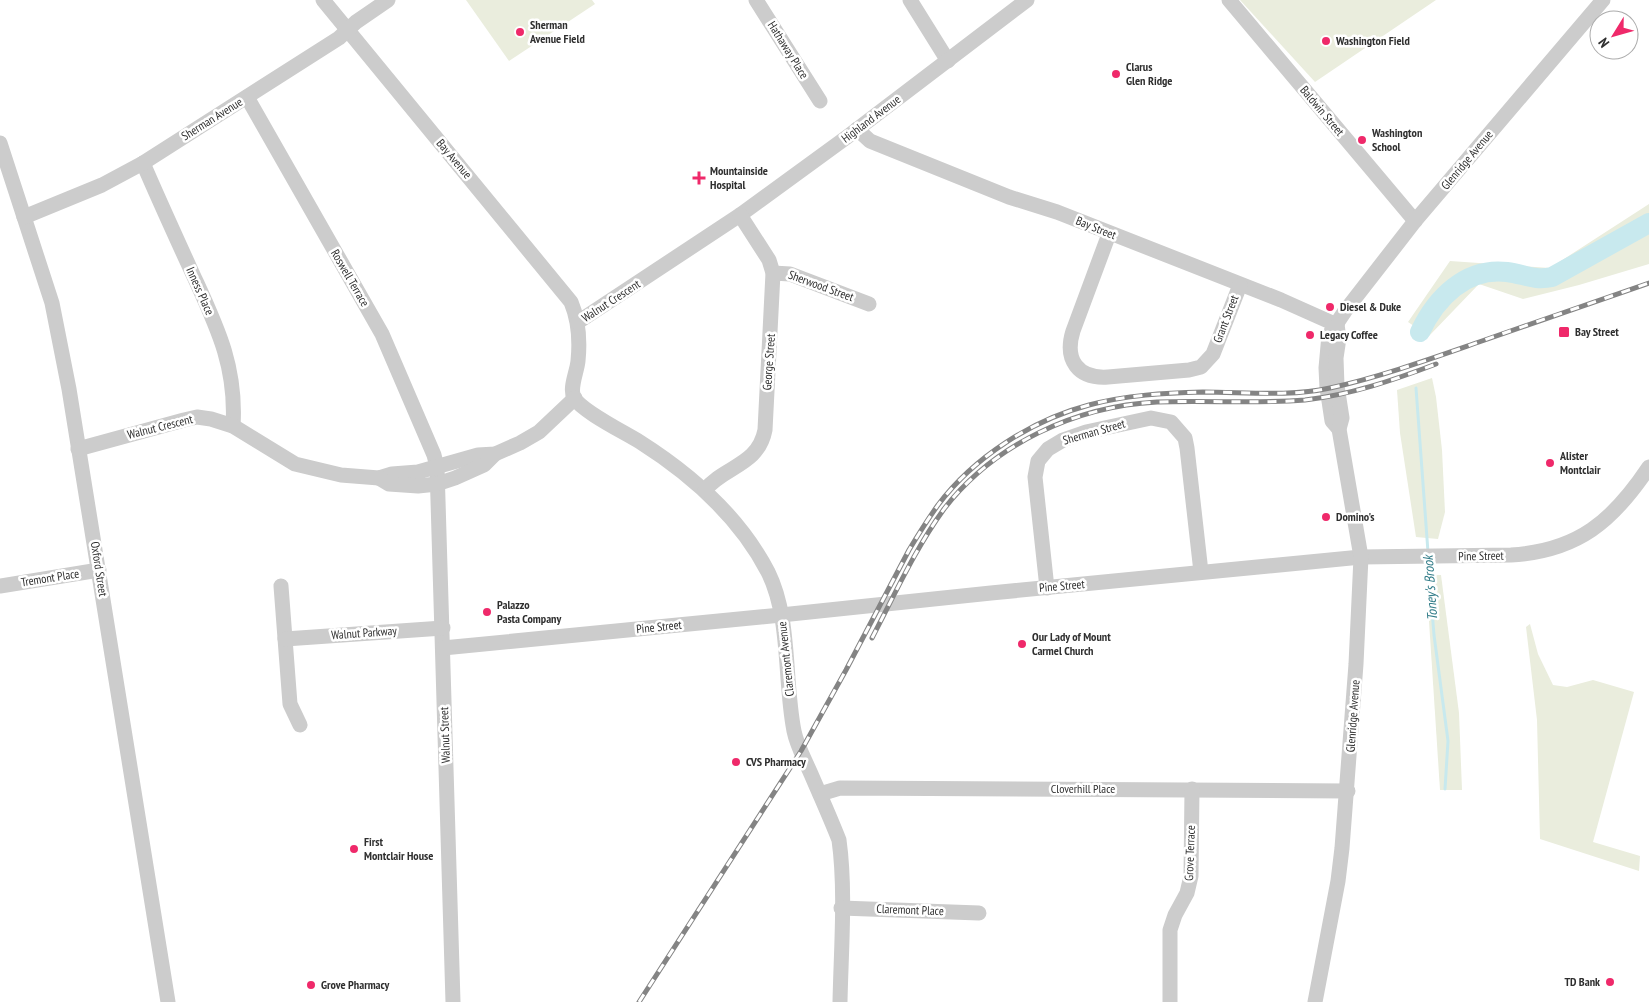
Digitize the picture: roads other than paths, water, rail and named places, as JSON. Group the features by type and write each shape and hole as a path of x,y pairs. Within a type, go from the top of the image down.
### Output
{"street":[{"name":"Bay Avenue","path":"323,0 565,293 575,310 578,322"},
{"name":"Sherman Avenue","path":"24,217 102,185 143,163 335,40 356,22 388,0"},
{"name":"Hathaway Place","path":"756,0 820,101"},
{"path":"910,0 948,61"},
{"name":"Highland Avenue","path":"740,215 1027,0"},
{"name":"Baldwin Street","path":"1229,0 1415,221"},
{"name":"Glenridge Avenue","path":"1315,1002 1338,881 1348,791 1360,558 1339,429 1342,418 1337,386 1336,358 1339,338 1337,324 1344,312 1415,221 1603,0"},
{"name":"Roswell Terrace","path":"246,97 382,334 432,450 436,467"},
{"name":"Bay Street","path":"857,129 870,141 1009,197 1057,212 1337,324"},
{"name":"Oxford Street","path":"0,143 52,303 69,389 168,1002"},
{"name":"Inness Place","path":"143,163 222,338 231,372 234,405 233,426"},
{"name":"Walnut Crescent","path":"78,449 197,417 211,418 233,426 295,464 341,475 379,478 436,467 478,455 495,454 530,438 575,398 572,393 578,363 578,322 740,215"},
{"name":"George Street","path":"705,490 754,454 763,439 767,403 774,273 769,260 740,215"},
{"name":"Grant Street","path":"1110,234 1072,334 1070,351 1072,361 1085,375 1095,378 1189,370 1200,367 1213,354 1240,284"},
{"name":"Sherwood Street","path":"774,273 790,274 869,304"},
{"name":"Claremont Avenue","path":"575,398 589,412 656,452 705,490 738,525 756,552 775,589 781,615 794,733 838,840 841,859 840,1002"},
{"name":"Sherman Street","path":"1047,588 1035,476 1038,461 1048,449 1063,440 1120,423 1151,418 1171,422 1185,438 1194,500 1201,572"},
{"name":"Walnut Crescent","path":"379,478 389,484 418,486 437,484 484,466 495,454"},
{"name":"Walnut Street","path":"436,467 443,628 453,1002"},
{"name":"Pine Street","path":"443,648 1201,572 1360,558 1535,554 1566,544 1586,534 1611,515 1624,502 1649,467"},
{"name":"Tremont Place","path":"0,586 99,570"},
{"path":"281,586 290,704 300,725"},
{"name":"Walnut Parkway","path":"285,639 443,628"},
{"name":"Cloverhill Place","path":"820,794 840,788 1348,791"},
{"name":"Grove Terrace","path":"1170,1002 1170,930 1175,915 1187,893 1191,876 1192,789"},
{"name":"Claremont Place","path":"841,908 979,913"}],"waterway":[{"name":"Toney's Brook","path":"1420,332 1427,319 1444,297 1454,287 1478,274 1507,272 1529,277 1552,277 1649,223"},
{"name":"Toney's Brook","path":"1416,388 1428,552"},
{"name":"Toney's Brook","path":"1428,561 1434,635 1448,741 1445,789"}],"railway":[{"path":"639,1002 801,751 909,550 927,521 952,488 987,456 1046,420 1089,405 1146,395 1189,392 1299,392 1349,384 1424,361 1649,283"},
{"path":"872,638 897,588 944,509 964,486 987,465 1039,433 1067,420 1127,405 1157,402 1250,402 1322,398 1372,386 1436,364"}],"place":[{"name":"Sherman Avenue Field","path":"520,32"},
{"name":"Washington Field","path":"1326,41"},
{"name":"Clarus Glen Ridge","path":"1116,74"},
{"name":"Washington School","path":"1362,140"},
{"name":"Mountainside Hospital","path":"699,178"},
{"name":"Diesel & Duke","path":"1330,307"},
{"name":"Bay Street","path":"1564,332"},
{"name":"Legacy Coffee","path":"1310,335"},
{"name":"Alister Montclair","path":"1550,463"},
{"name":"Domino's","path":"1326,517"},
{"name":"Palazzo Pasta Company","path":"487,612"},
{"name":"Our Lady of Mount Carmel Church","path":"1022,644"},
{"name":"CVS Pharmacy","path":"736,762"},
{"name":"First Montclair House","path":"354,849"},
{"name":"TD Bank","path":"1610,982"},
{"name":"Grove Pharmacy","path":"311,985"}]}
